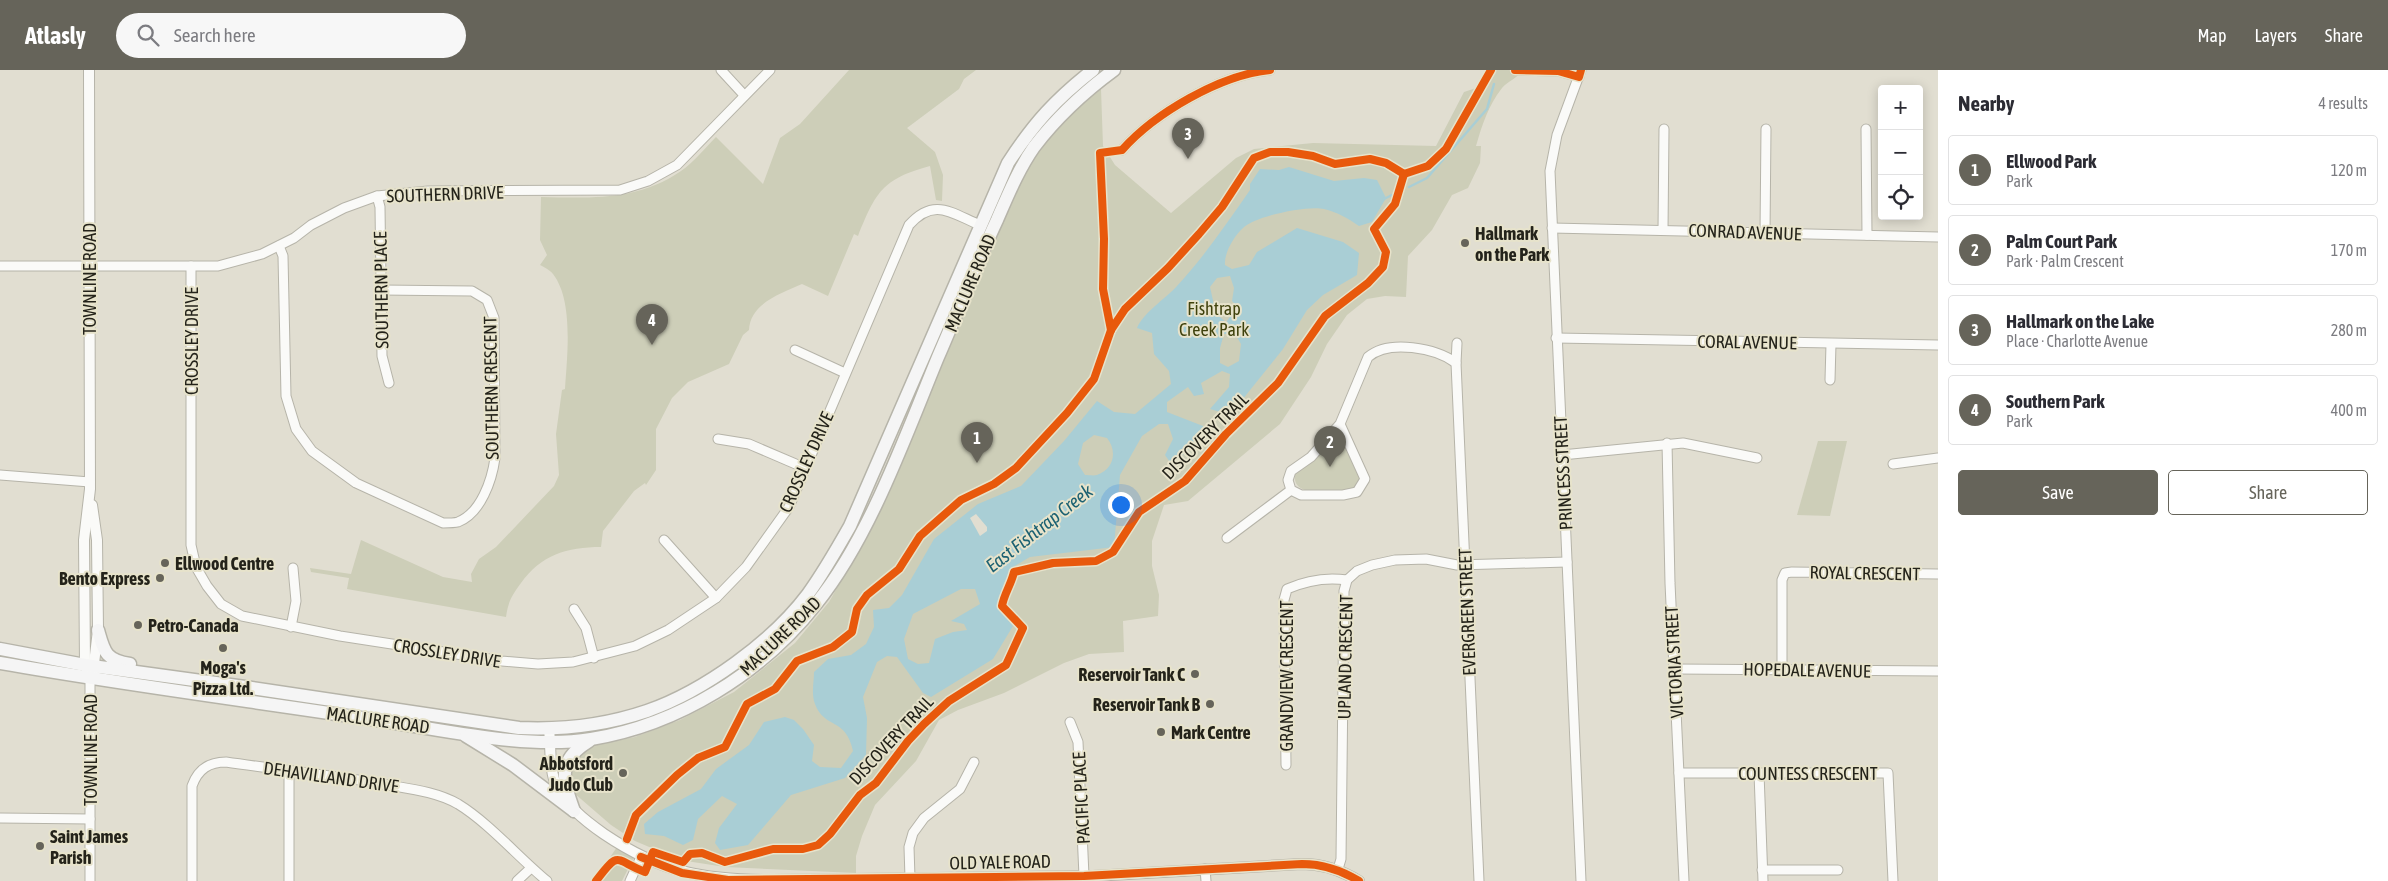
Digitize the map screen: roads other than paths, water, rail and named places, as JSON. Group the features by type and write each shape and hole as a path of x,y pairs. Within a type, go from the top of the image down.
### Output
{"main road":[{"name":"MACLURE ROAD","path":"0,663 152,674 519,728 549,729 617,719 647,711 724,671 779,626 801,602 833,557 850,526 1008,163 1026,135 1045,112 1093,70"},
{"name":"MACLURE ROAD","path":"0,649 90,670 460,732 550,743 591,739 638,728 706,698 759,660 816,604 844,564 864,528 1009,193 1033,150 1056,120 1077,99 1114,70"},
{"path":"968,286 967,271 982,236 980,225"},
{"path":"98,630 102,646 110,656 120,662 143,667 152,674"},
{"path":"460,732 513,765 574,811"},
{"path":"574,811 564,782 566,763 575,750 591,739"}],"street":[{"name":"TOWNLINE ROAD","path":"89,70 90,486 84,540 90,670 90,881"},
{"path":"721,70 744,95"},
{"name":"SOUTHERN DRIVE","path":"0,266 89,268 225,264 262,254 344,208 377,196 402,192 428,191 620,190 648,181 677,165 770,70"},
{"path":"1122,150 1136,134 1172,109 1237,77 1270,70"},
{"path":"1515,70 1580,73"},
{"name":"PRINCESS STREET","path":"1580,73 1554,147 1550,172 1581,881"},
{"path":"1663,230 1664,129"},
{"path":"1765,233 1766,129"},
{"path":"1866,129 1867,235"},
{"name":"SOUTHERN PLACE","path":"377,196 380,207 382,356 389,383"},
{"name":"CROSSLEY DRIVE","path":"191,266 191,545 196,567 207,586 222,604 242,616 291,627 502,662 538,664 594,658 635,646 668,630 716,598 746,567 789,507 909,225 919,214 930,209 945,210 980,225"},
{"name":"CONRAD AVENUE","path":"1552,228 1938,237"},
{"name":"SOUTHERN CRESCENT","path":"279,246 283,256 286,396 296,429 312,451 356,483 442,523 458,522 473,512 489,485 493,472 495,458 494,318 487,300 472,291 382,290"},
{"name":"CORAL AVENUE","path":"1556,338 1938,345"},
{"name":"EVERGREEN STREET","path":"1457,343 1456,363 1479,881"},
{"path":"1830,380 1831,344"},
{"path":"1340,424 1365,479 1357,492 1301,495 1292,490 1288,480 1291,470 1311,457 1340,424 1368,357 1376,350 1386,348 1431,350 1445,355 1456,363"},
{"path":"795,350 845,373"},
{"path":"718,439 749,444 805,468"},
{"path":"1562,455 1683,442 1757,458"},
{"name":"VICTORIA STREET","path":"1667,443 1670,583 1684,881"},
{"path":"1893,464 1938,458"},
{"path":"0,475 90,486"},
{"name":"TOWNLINE ROAD","path":"90,486 97,540 98,630 90,670"},
{"path":"1227,538 1292,490"},
{"path":"664,540 716,598"},
{"name":"UPLAND CRESCENT","path":"1338,870 1341,859 1344,591 1347,580 1357,571 1372,565 1395,560 1426,559 1465,565 1567,562"},
{"path":"291,627 296,602 293,568"},
{"name":"ROYAL CRESCENT","path":"1782,670 1782,580 1786,574 1792,572 1938,574"},
{"name":"GRANDVIEW CRESCENT","path":"1286,765 1284,600 1287,589 1311,582 1336,579 1347,580"},
{"path":"574,609 586,628 594,658"},
{"name":"HOPEDALE AVENUE","path":"1675,669 1938,671"},
{"name":"PACIFIC PLACE","path":"1070,722 1078,742 1084,876"},
{"name":"OLD YALE ROAD","path":"549,729 555,782 574,811 592,826 640,857 682,872 728,881 1084,876 1302,864 1338,870 1359,881"},
{"name":"DEHAVILLAND DRIVE","path":"192,881 192,792 194,778 198,773 216,762 341,776 423,791 440,797 457,804 479,820 546,881"},
{"path":"910,878 909,847 913,833 924,818 960,789 974,762"},
{"path":"289,770 289,881"},
{"name":"COUNTESS CRESCENT","path":"1679,773 1888,773 1893,881"},
{"path":"1759,774 1763,881"},
{"path":"0,818 90,819"},
{"path":"630,881 640,857"},
{"path":"517,881 532,868"},
{"path":"1205,869 1206,881"},
{"path":"1762,870 1838,870"}],"water":[{"path":"1289,167 1334,181 1364,178 1377,180 1386,198 1372,222 1359,226 1338,214 1316,208 1282,212 1258,219 1243,228 1236,235 1228,250 1225,265 1232,269 1249,265 1257,252 1297,228 1343,242 1359,253 1357,275 1323,295 1307,310 1283,349 1230,415 1210,409 1229,387 1230,374 1222,371 1201,383 1204,394 1194,396 1188,387 1167,402 1167,412 1203,426 1204,435 1172,465 1165,455 1173,439 1168,424 1159,424 1142,436 1120,475 1114,547 1030,557 1013,567 1004,583 997,607 1013,626 993,659 931,697 923,693 897,657 887,656 877,662 863,697 867,718 866,755 845,778 791,795 748,845 720,850 715,843 719,828 737,804 722,796 698,819 693,840 683,845 664,836 645,834 644,824 658,812 701,789 716,769 749,745 764,722 785,717 794,720 814,745 812,761 820,767 841,768 853,751 850,740 840,728 819,712 815,704 813,692 814,672 828,659 851,655 866,644 874,627 873,610 889,608 902,595 934,539 978,504 1021,486 1064,441 1097,401 1114,412 1135,414 1171,384 1169,371 1154,354 1152,333 1137,328 1140,322 1177,286 1206,252 1250,190 1250,184 1260,169 1279,170","holes":["1230,276 1234,288 1232,301 1238,307 1226,322 1216,314 1210,287 1217,278","1224,334 1235,334 1241,344 1239,361 1228,367 1220,363 1220,348","1094,435 1107,438 1113,453 1111,464 1108,468 1096,475 1085,475 1078,464 1083,443","961,589 975,589 980,604 951,621 964,624 967,630 953,632 935,639 929,663 918,664 908,659 904,639 913,614"]}],"waterway":[{"name":"East Fishtrap Creek","path":"1409,187 1427,178 1487,109 1494,84"},
{"name":"East Fishtrap Creek","path":"1384,199 1392,195"}],"place":[{"name":"Hallmark on the Lake","path":"1188,159"},
{"name":"Hallmark on the Park","path":"1465,243"},
{"name":"Southern Park","path":"652,345"},
{"name":"Ellwood Park","path":"977,463"},
{"name":"Palm Court Park","path":"1330,467"},
{"name":"Ellwood Centre","path":"165,563"},
{"name":"Bento Express","path":"160,578"},
{"name":"Petro-Canada","path":"138,625"},
{"name":"Moga's Pizza Ltd.","path":"223,648"},
{"name":"Reservoir Tank C","path":"1195,674"},
{"name":"Reservoir Tank B","path":"1210,704"},
{"name":"Mark Centre","path":"1161,732"},
{"name":"Abbotsford Judo Club","path":"623,773"},
{"name":"Saint James Parish","path":"40,846"}],"park label":[{"name":"Fishtrap Creek Park","path":"1214,318"}]}
